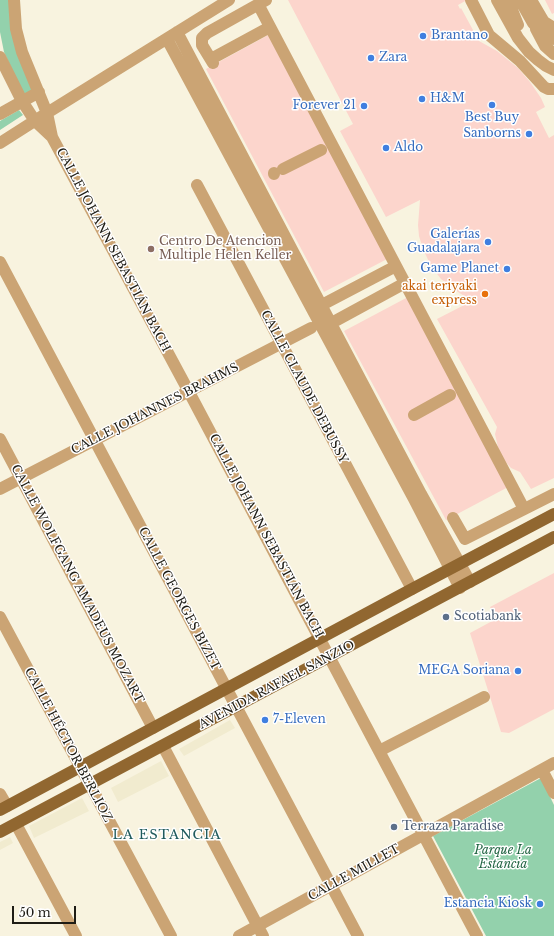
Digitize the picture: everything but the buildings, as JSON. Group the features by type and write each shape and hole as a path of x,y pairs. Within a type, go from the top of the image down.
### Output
{"main road":[{"name":"AVENIDA RAFAEL SANZIO","path":"3,808 554,514"},
{"name":"AVENIDA RAFAEL SANZIO","path":"0,832 554,537"}],"street":[{"name":"CALLE JOHANN SEBASTIÁN BACH","path":"14,0 16,29 22,52 47,113 52,137 478,936"},
{"path":"0,143 229,0"},
{"path":"471,0 489,35 520,61 544,87 554,89"},
{"path":"497,0 518,38 538,60 554,70"},
{"path":"508,0 518,25 518,38"},
{"path":"520,0 538,34 546,46 554,54"},
{"path":"530,0 544,22 554,28"},
{"path":"270,27 212,61 202,45 202,38 207,33 262,2 270,27 524,509"},
{"path":"533,23 542,33 554,39"},
{"path":"177,32 317,308 321,326 410,473 428,516 465,585"},
{"path":"167,39 224,123"},
{"name":"CALLE JOHANN SEBASTIÁN BACH","path":"0,57 22,101 35,121 52,137"},
{"path":"0,114 38,92"},
{"path":"277,172 321,150"},
{"name":"CALLE CLAUDE DEBUSSY","path":"197,185 412,589"},
{"name":"CALLE GEORGES BIZET","path":"0,262 358,936"},
{"path":"317,308 396,266"},
{"name":"CALLE JOHANNES BRAHMS","path":"0,489 281,343 321,326 405,283"},
{"path":"410,418 450,395"},
{"name":"CALLE WOLFGANG AMADEUS MOZART","path":"0,439 153,728"},
{"path":"455,521 465,539 554,494"},
{"name":"CALLE HÉCTOR BERLIOZ","path":"0,616 171,936"},
{"path":"379,751 484,698"},
{"path":"162,746 261,931"},
{"name":"CALLE MILLET","path":"239,936 261,931 331,886 554,763"},
{"path":"542,770 554,793"},
{"path":"0,794 3,808"},
{"path":"16,824 76,936"}],"shaded area":[{"path":"230,720 235,728 184,756 179,749"},
{"path":"161,761 169,776 118,802 111,788"},
{"path":"82,798 89,811 34,838 29,826"},
{"path":"10,837 13,843 0,850 0,842"}],"green space":[{"path":"0,0 10,0 35,89 24,95 4,52 0,32"},
{"path":"19,110 23,115 0,130 0,121"},
{"name":"Parque La Estancia","path":"541,778 554,805 554,936 486,936 433,836"}],"place":[{"name":"Brantano","path":"423,36"},
{"name":"Zara","path":"371,58"},
{"name":"H&M","path":"422,99"},
{"name":"Best Buy","path":"492,105"},
{"name":"Forever 21","path":"364,106"},
{"name":"Sanborns","path":"529,134"},
{"name":"Aldo","path":"386,148"},
{"name":"Galerías Guadalajara","path":"488,242"},
{"name":"Centro De Atencion Multiple Helen Keller","path":"151,249"},
{"name":"Game Planet","path":"507,269"},
{"name":"akai teriyaki express","path":"485,294"},
{"name":"Scotiabank","path":"446,617"},
{"name":"MEGA Soriana","path":"518,671"},
{"name":"7-Eleven","path":"265,720"},
{"name":"Terraza Paradise","path":"394,827"},
{"name":"Estancia Kiosk","path":"540,904"}],"district":[{"name":"LA ESTANCIA","path":"167,835"}]}
